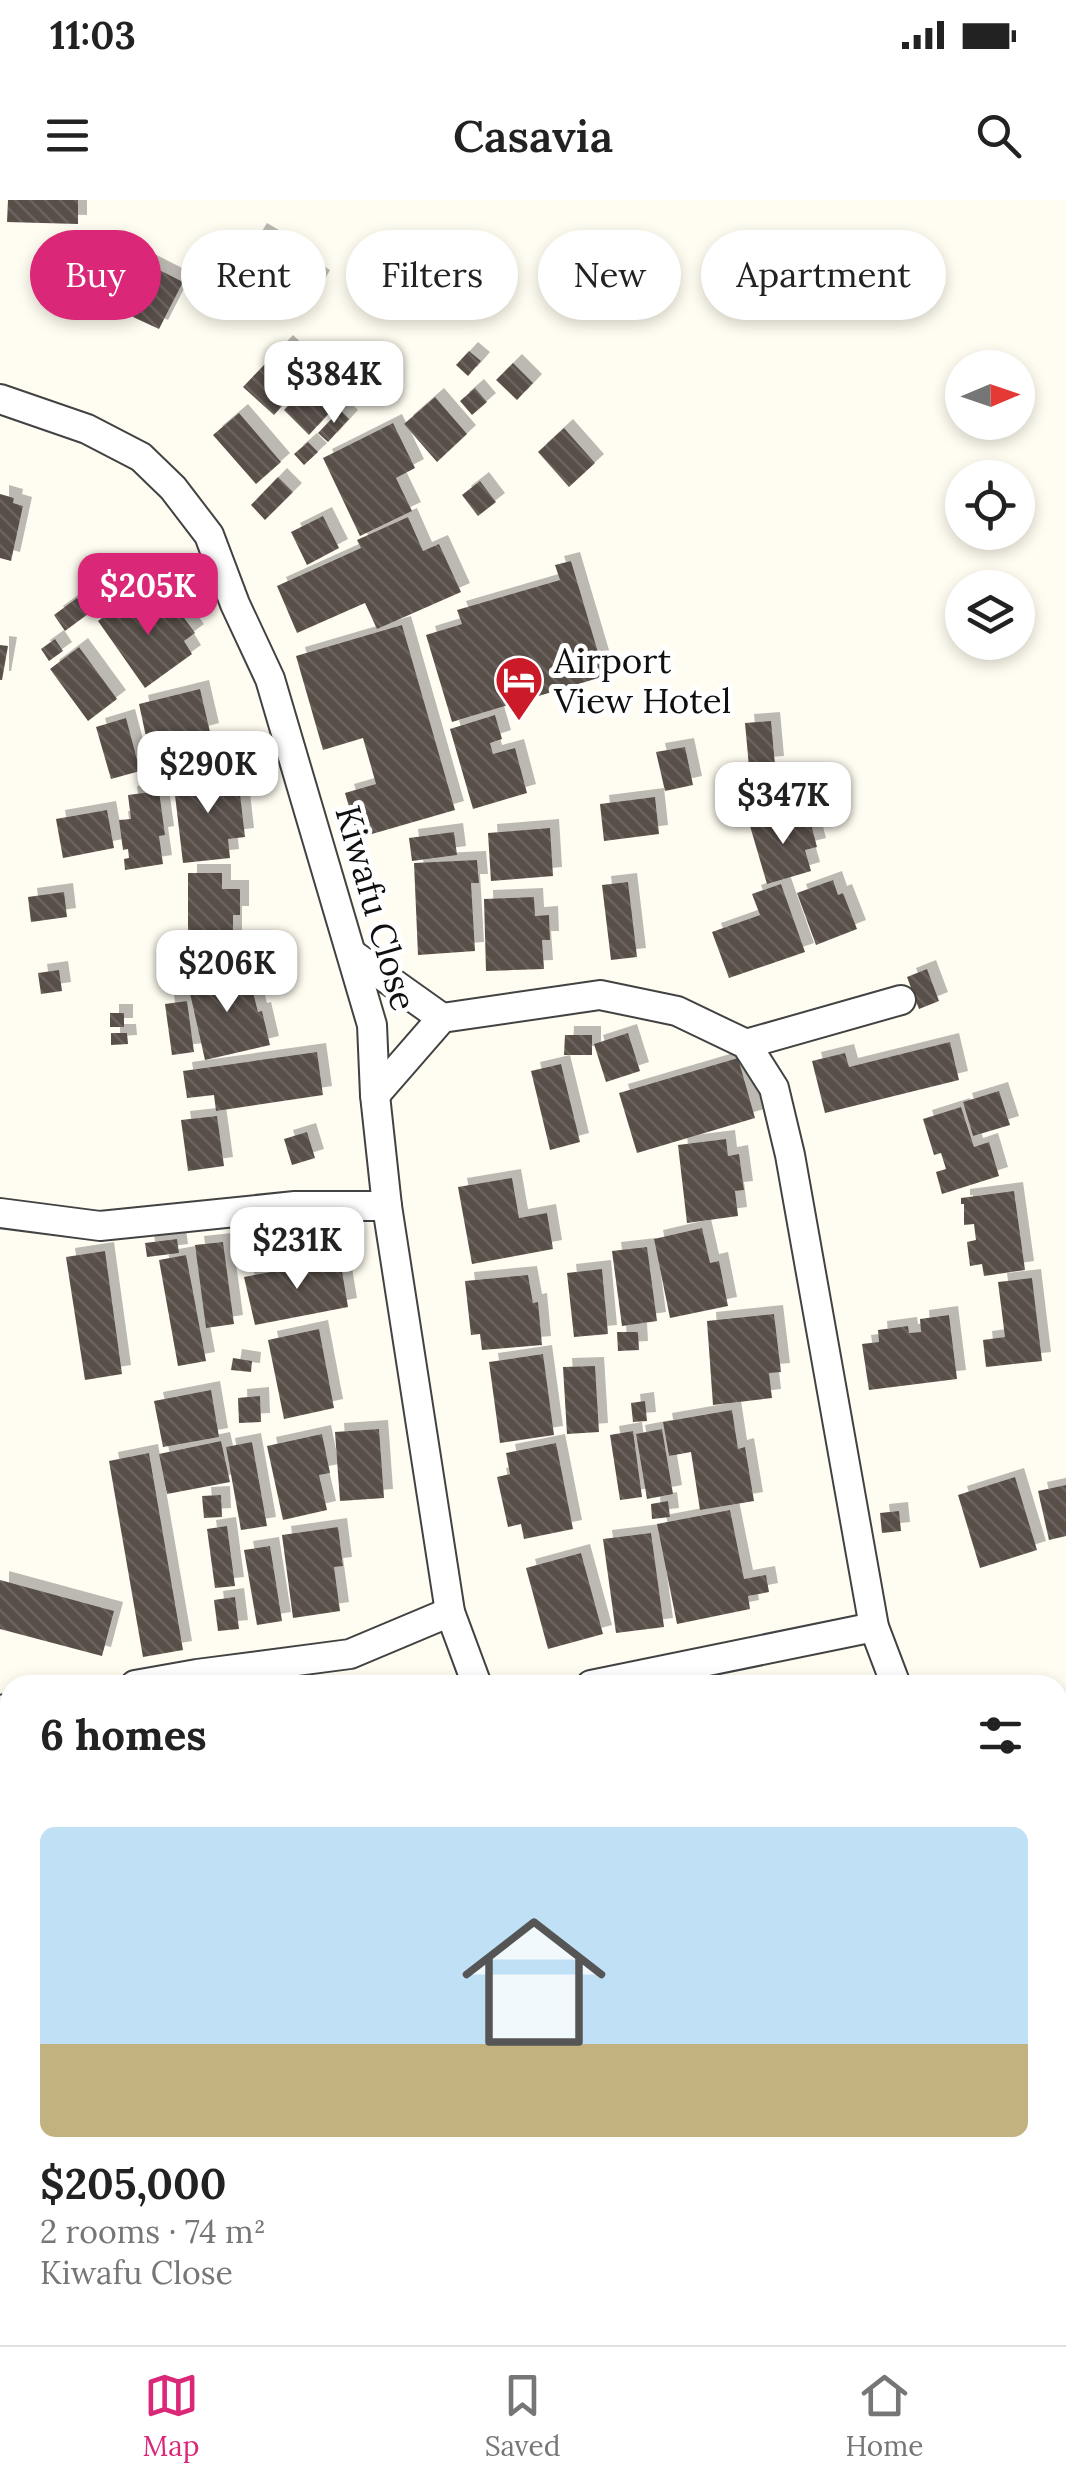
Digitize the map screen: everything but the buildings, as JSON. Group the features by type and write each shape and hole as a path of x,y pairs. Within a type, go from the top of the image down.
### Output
{"street":[{"name":"Kiwafu Close","path":"0,399 86,429 141,457 173,488 209,535 270,679 372,1026 387,1206 450,1612 473,1675"},
{"path":"352,954 442,1018"},
{"path":"375,1095 442,1018 600,995 677,1012 746,1044 774,1088 790,1155 874,1627 892,1675"},
{"path":"746,1044 901,1000"},
{"path":"0,1213 100,1226 295,1206 387,1206"},
{"path":"191,1675 350,1654 450,1612"},
{"path":"640,1675 874,1627"}],"place":[{"name":"Airport View Hotel","path":"519,722"}]}
